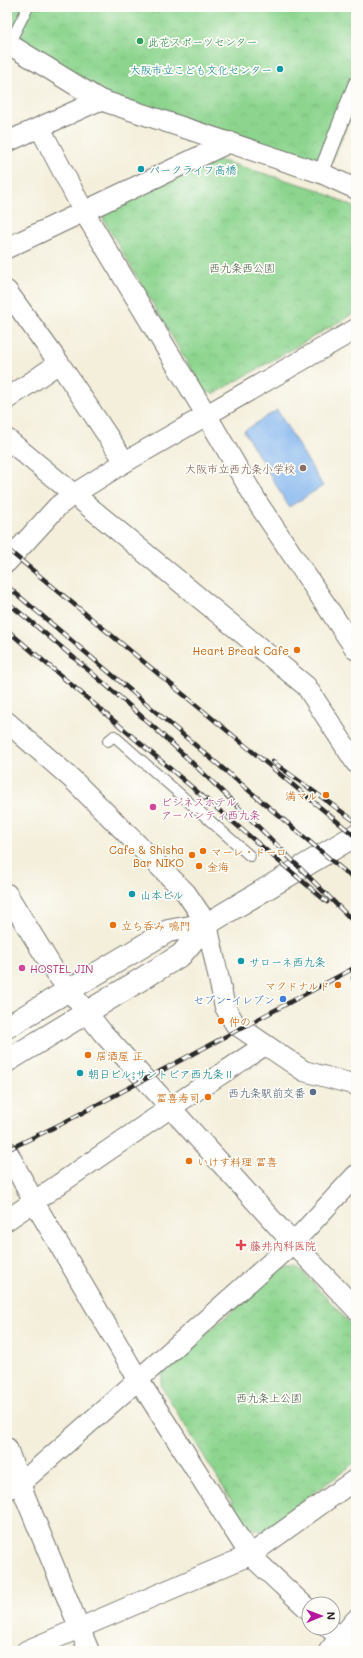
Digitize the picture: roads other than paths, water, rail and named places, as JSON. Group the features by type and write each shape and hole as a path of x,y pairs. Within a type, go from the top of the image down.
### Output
{"street":[{"path":"8,43 100,100 322,173 356,189"},
{"path":"322,173 356,84"},
{"path":"7,142 100,100"},
{"path":"40,128 84,212 259,505 356,650"},
{"path":"7,248 230,142"},
{"path":"7,291 59,362 125,462"},
{"path":"7,562 58,506 74,494 125,462 356,329"},
{"path":"7,398 59,362"},
{"path":"7,439 306,686 356,763"},
{"path":"7,722 72,779 186,894 207,924 225,1007 235,1024 304,1071 356,1085"},
{"path":"7,1061 86,1011 181,955 207,924 356,836"},
{"path":"7,894 55,972 102,1032 293,1243 356,1309"},
{"path":"7,1027 168,931 207,924"},
{"path":"7,1220 264,1045"},
{"path":"7,1151 34,1202 138,1379 250,1555 301,1603"},
{"path":"13,1486 293,1243 356,1175"},
{"path":"7,1448 13,1486 89,1651"},
{"path":"26,1651 250,1555 356,1479"},
{"path":"339,1642 356,1622"}],"lane":[{"path":"8,43 28,7"},
{"path":"108,741 114,736 250,856"}],"water":[{"path":"277,410 323,486 289,507 244,431"}],"railway":[{"path":"7,549 356,837"},
{"path":"7,586 356,881"},
{"path":"7,602 91,672 172,744 242,810 356,924"},
{"path":"7,630 327,902"},
{"path":"273,762 356,822"},
{"path":"7,1150 61,1124 356,967"}],"place":[{"name":"此花スポーツセンター","path":"140,41"},
{"name":"大阪市立こども文化センター","path":"280,69"},
{"name":"パークライフ高橋","path":"141,169"},
{"name":"大阪市立西九条小学校","path":"303,468"},
{"name":"Heart Break Cafe","path":"297,650"},
{"name":"満マル","path":"326,795"},
{"name":"ビジネスホテル アーバンティ西九条","path":"153,807"},
{"name":"マーレ・ドーロ","path":"203,851"},
{"name":"Cafe & Shisha Bar NIKO","path":"192,855"},
{"name":"金海","path":"199,866"},
{"name":"山本ビル","path":"132,894"},
{"name":"立ち呑み 鳴門","path":"113,925"},
{"name":"サローネ西九条","path":"241,961"},
{"name":"HOSTEL JIN","path":"22,968"},
{"name":"マクドナルド","path":"338,985"},
{"name":"セブン-イレブン","path":"283,999"},
{"name":"仲の","path":"221,1021"},
{"name":"居酒屋 正","path":"88,1055"},
{"name":"朝日ビル;サントピア西九条Ⅱ","path":"80,1073"},
{"name":"西九条駅前交番","path":"313,1092"},
{"name":"冨喜寿司","path":"208,1097"},
{"name":"いけす料理 冨喜","path":"189,1161"},
{"name":"藤井内科医院","path":"241,1245"}],"park label":[{"name":"西九条西公園","path":"242,267"},
{"name":"西九条上公園","path":"269,1397"}]}
